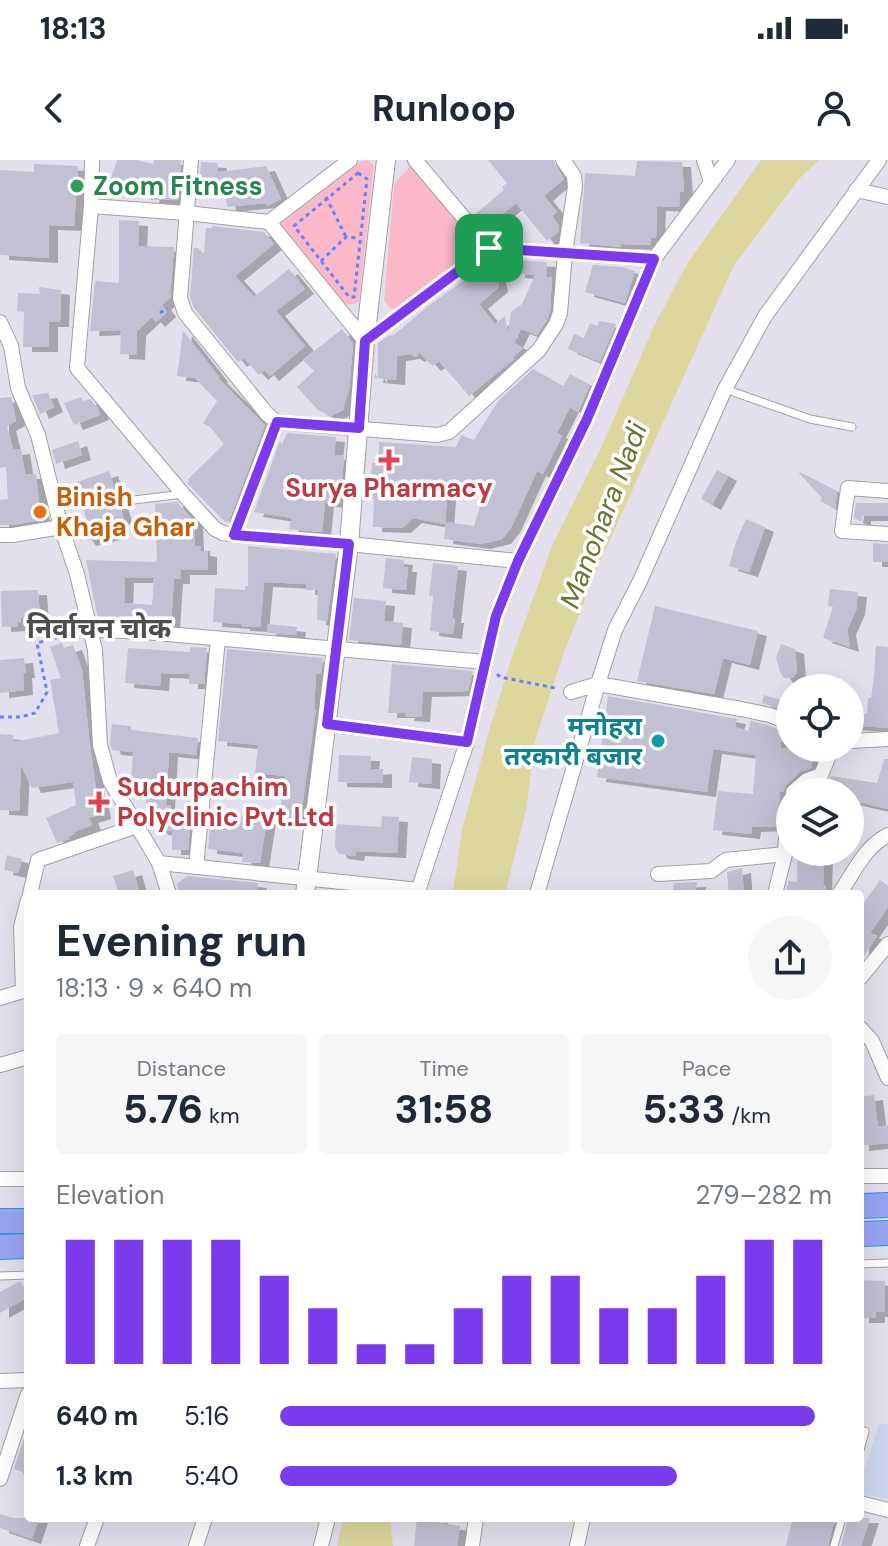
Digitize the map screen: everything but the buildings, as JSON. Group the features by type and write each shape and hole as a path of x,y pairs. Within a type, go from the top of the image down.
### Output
{"highway":[{"path":"864,1206 888,1205"},
{"path":"0,1221 24,1221"},
{"path":"864,1234 888,1233"},
{"path":"0,1247 24,1246"}],"street":[{"path":"92,160 77,368 215,529 234,535 518,561"},
{"path":"191,160 180,298 185,313 267,414 277,422 437,435 449,432 539,350 556,324 560,313 575,187 574,176 563,160"},
{"path":"91,206 269,222 350,160"},
{"path":"306,886 349,544 365,341 368,239 386,160"},
{"path":"415,160 489,248"},
{"path":"704,160 711,182"},
{"path":"419,890 467,742 496,616 518,561 587,419 654,259 728,160"},
{"path":"538,890 615,630 725,389 765,316 879,160"},
{"path":"856,190 888,197"},
{"path":"269,222 365,341"},
{"path":"365,341 489,248 654,259"},
{"path":"0,322 11,346 18,388 38,435 61,527 77,574 95,650 100,745 110,781 159,863 168,890"},
{"path":"234,535 277,422"},
{"path":"888,491 848,488 842,531 888,534"},
{"path":"0,535 61,527"},
{"path":"90,629 485,662"},
{"path":"196,867 218,639"},
{"path":"571,692 598,684 776,717"},
{"path":"327,724 467,742"},
{"path":"864,740 888,739"},
{"path":"813,778 821,775 826,762"},
{"path":"31,890 38,860 137,826"},
{"path":"842,890 864,854 876,841 888,835"},
{"path":"658,874 711,871 726,860 776,855"},
{"path":"159,863 306,886 381,890"},
{"path":"776,890 782,866"},
{"path":"24,915 21,927 24,965"},
{"path":"864,973 888,944"},
{"path":"0,998 24,992"},
{"path":"864,1032 872,1041 888,1078"},
{"path":"0,1065 24,1058"},
{"path":"864,1176 888,1176"},
{"path":"0,1179 24,1179"},
{"path":"0,1381 24,1380"},
{"path":"0,1479 24,1406"},
{"path":"864,1504 888,1510"},
{"path":"87,1546 96,1522"},
{"path":"196,1546 204,1522"},
{"path":"321,1546 327,1522"},
{"path":"472,1546 475,1522"},
{"path":"577,1546 582,1522"}],"lane":[{"path":"725,389 810,419 852,427"},
{"path":"134,500 183,494"},
{"path":"864,1264 888,1263"},
{"path":"0,1276 24,1275"},
{"path":"834,1546 841,1522"}],"path":[{"path":"358,173 367,179 368,239 354,297 349,297 294,226 358,173"},
{"path":"319,184 346,237"},
{"path":"321,261 346,237 368,239"},
{"path":"0,717 35,713 47,692 37,643 90,629"},
{"path":"500,677 571,692"}],"shaded area":[{"path":"368,160 374,166 359,301 349,304 342,302 280,224 361,161"},
{"path":"412,164 475,245 473,250 399,309 393,309 384,300 394,184"},
{"path":"879,1424 888,1424 888,1499 864,1495 864,1471"}],"water":[{"name":"Manohara Nadi","path":"761,160 819,160 800,178 734,265 600,562 563,655 535,741 526,810 506,890 454,890 462,830 489,731 552,546 602,446 654,326 688,262"},
{"path":"342,1522 390,1522 393,1546 337,1546"}],"place":[{"name":"Zoom Fitness","path":"77,186"},
{"name":"Surya Pharmacy","path":"389,460"},
{"name":"Binish Khaja Ghar","path":"40,512"},
{"name":"मनोहरा तरकारी बजार","path":"658,741"},
{"name":"Sudurpachim Polyclinic Pvt.Ltd","path":"99,802"}],"district":[{"name":"निर्वाचन चोक","path":"99,628"}],"route":[{"path":"489,248 654,259 587,419 518,561 496,616 467,742 327,724 349,544 234,535 277,422 359,428 365,341 489,248"}]}
